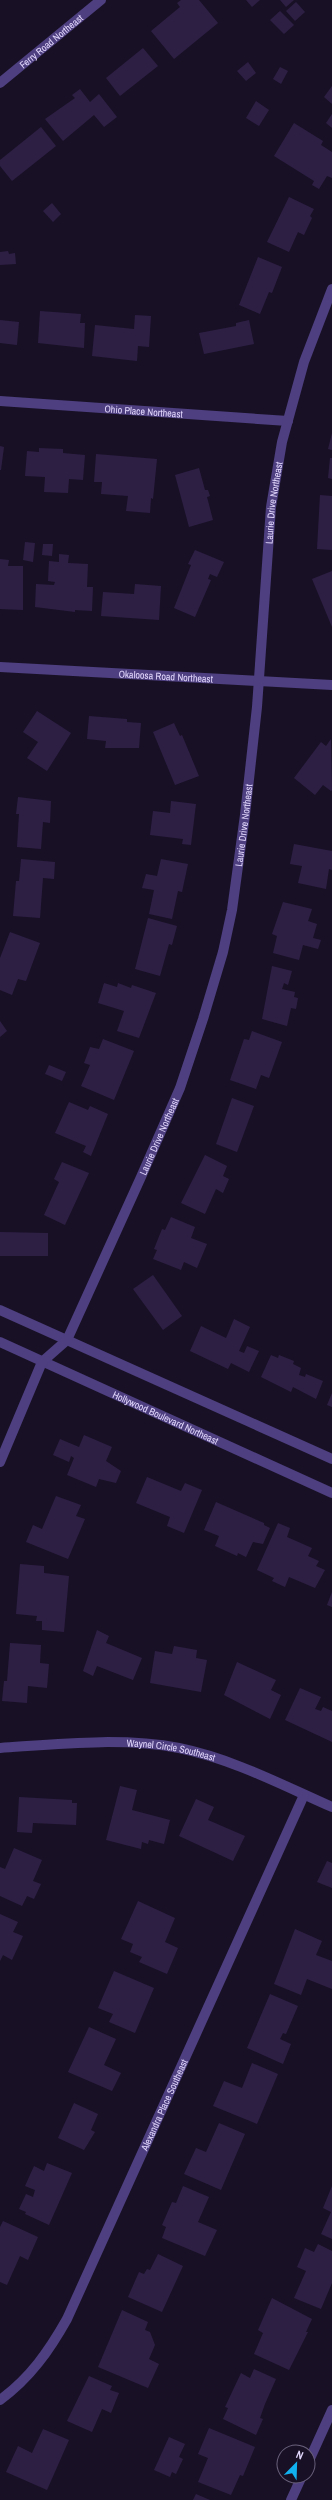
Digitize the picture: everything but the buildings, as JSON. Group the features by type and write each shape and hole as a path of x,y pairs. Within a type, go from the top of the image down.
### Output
{"street":[{"name":"Ferry Road Northeast","path":"0,83 101,0"},
{"name":"Laurie Drive Northeast","path":"67,1340 180,1088 208,1004 232,910 245,815 258,681 271,507 288,421 304,362 332,289"},
{"name":"Ohio Place Northeast","path":"0,401 288,421"},
{"name":"Okaloosa Road Northeast","path":"0,666 332,685"},
{"path":"0,1310 332,1459"},
{"path":"0,1462 42,1362 67,1340"},
{"name":"Hollywood Boulevard Northeast","path":"0,1342 332,1493"},
{"name":"Waynel Circle Southeast","path":"0,1748 136,1742 179,1748 242,1767 332,1807"},
{"name":"Alexandra Place Southeast","path":"0,2400 30,2375 51,2348 67,2319 304,1795"},
{"path":"316,2445 332,2410"},
{"path":"291,2500 298,2484"}]}
